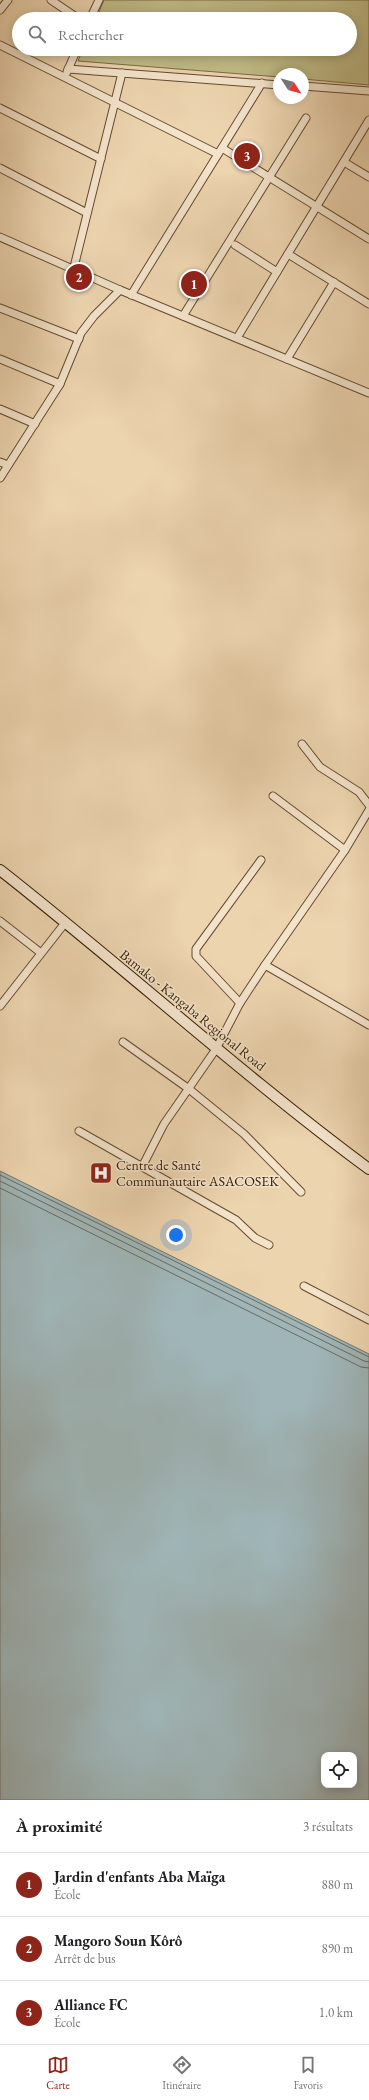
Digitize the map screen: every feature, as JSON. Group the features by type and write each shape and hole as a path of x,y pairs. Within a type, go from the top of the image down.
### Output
{"street":[{"path":"0,10 8,0"},
{"path":"51,0 69,12"},
{"path":"93,12 99,0"},
{"path":"0,45 12,51"},
{"path":"22,56 115,102 220,151 269,178 369,240"},
{"path":"64,77 74,56"},
{"path":"68,69 273,84"},
{"path":"73,271 122,73"},
{"path":"131,295 262,83"},
{"path":"309,86 369,91"},
{"path":"0,108 101,159"},
{"path":"183,316 306,118"},
{"path":"237,338 369,120"},
{"path":"344,162 369,177"},
{"path":"0,168 87,213"},
{"path":"0,237 73,271 369,393"},
{"path":"235,245 277,272"},
{"path":"288,254 369,304"},
{"path":"287,359 334,282"},
{"path":"0,478 60,384 79,339 94,316 120,290"},
{"path":"0,308 79,339"},
{"path":"0,359 60,384"},
{"path":"0,409 35,424"},
{"path":"0,462 8,466"},
{"path":"302,744 320,767 359,792 369,805"},
{"path":"273,796 345,850"},
{"path":"142,1167 164,1124 216,1049 240,1003 345,850 369,810"},
{"path":"240,1003 196,956 196,949 261,860"},
{"name":"Bamako - Kangaba Regional Road","path":"0,870 216,1049 369,1169"},
{"path":"0,921 41,953"},
{"path":"0,1006 65,923"},
{"path":"265,965 369,1025"},
{"path":"123,1042 189,1089 244,1134 301,1192"},
{"path":"79,1132 236,1220 255,1238 269,1245"},
{"path":"304,1286 369,1320"}],"shaded area":[{"path":"104,0 369,0 369,85 309,80 309,68 273,68 273,77 78,61 80,56 357,56 357,12 99,12"}],"water":[{"path":"0,1171 369,1354 369,1800 0,1800"}],"place":[{"name":"Alliance FC","path":"247,156"},
{"name":"Mangoro Soun Kôrô","path":"79,277"},
{"name":"Jardin d'enfants Aba Maïga","path":"194,284"},
{"name":"Centre de Santé Communautaire ASACOSEK","path":"101,1173"}]}
